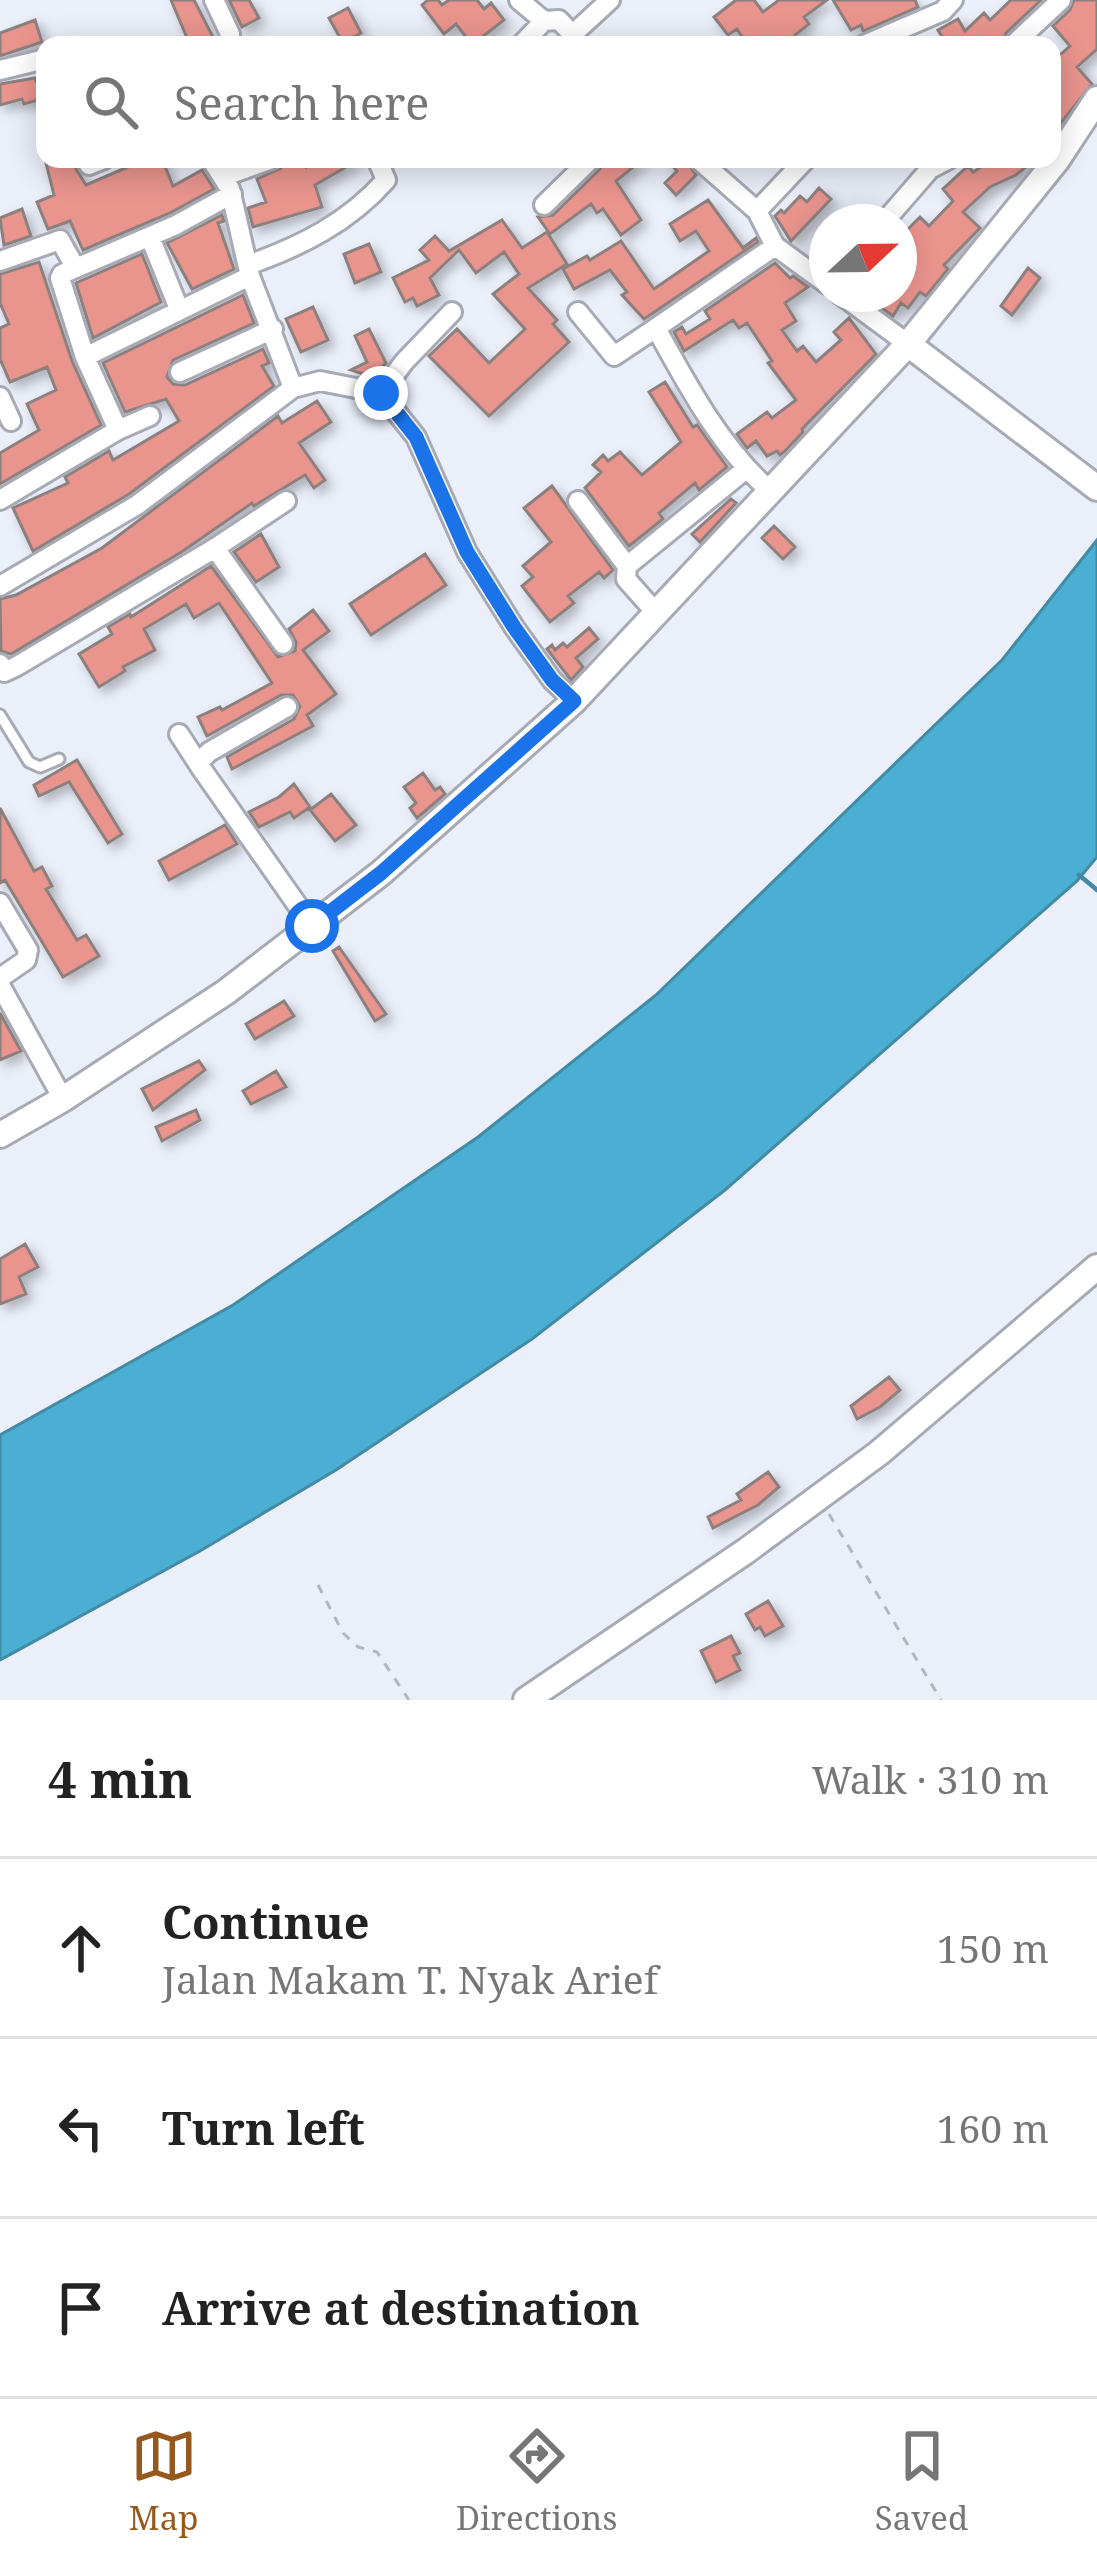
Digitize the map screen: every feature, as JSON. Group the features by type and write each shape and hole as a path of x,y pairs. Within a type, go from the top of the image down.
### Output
{"street":[{"path":"214,0 230,34"},
{"path":"519,0 544,21"},
{"path":"580,36 610,0"},
{"path":"885,36 943,11 953,0"},
{"path":"1022,36 1061,0"},
{"path":"529,36 544,21 559,20 573,36"},
{"path":"0,70 36,61"},
{"path":"1061,149 1097,99"},
{"path":"217,168 228,185 249,271 292,388"},
{"path":"118,430 85,357 60,278 75,267 150,236 257,168"},
{"path":"85,357 361,208 386,180 380,168"},
{"path":"544,205 582,168"},
{"path":"708,168 757,211 775,246 809,271"},
{"path":"757,211 798,168"},
{"path":"900,204 932,168"},
{"path":"0,1136 226,992 381,873 574,701 908,344 1046,168"},
{"path":"150,236 179,309"},
{"path":"0,261 58,239 75,267"},
{"path":"578,313 614,356 775,246"},
{"path":"381,393 452,312"},
{"path":"864,312 1097,488"},
{"path":"656,328 713,426 746,470 769,490"},
{"path":"180,372 273,329"},
{"path":"0,586 136,506 292,388 320,381 381,393 416,437 467,552 502,608 552,680 574,701"},
{"path":"0,397 11,421"},
{"path":"0,500 150,416"},
{"path":"627,566 746,470"},
{"path":"1,676 286,500"},
{"path":"578,501 627,566 626,579 657,614"},
{"path":"215,548 283,644"},
{"path":"200,768 202,756 287,707"},
{"path":"178,734 312,926"},
{"path":"0,903 28,950 26,960 0,982 63,1099"},
{"path":"526,1700 819,1497 960,1386 1097,1267"}],"lane":[{"path":"0,715 29,762 40,767 59,759"}],"path":[{"path":"819,1497 941,1700"},
{"path":"318,1585 343,1633 358,1647 377,1652 409,1700"}],"water":[{"path":"1097,540 1097,857 1077,881 725,1190 532,1339 336,1470 0,1660 0,1435 233,1305 478,1137 656,995 1002,660"}],"building":[{"path":"171,0 194,0 212,36 186,36"},
{"path":"229,0 249,0 259,18 242,27"},
{"path":"428,0 442,5 449,0 477,0 484,9 491,3 504,20 484,36 465,36 456,24 444,34 422,5"},
{"path":"736,0 754,0 763,12 779,0 827,0 804,17 809,24 796,36 741,36 737,29 728,35 714,17"},
{"path":"833,0 915,0 918,7 863,31 861,25 851,30"},
{"path":"1011,0 1041,0 1005,36 942,36 938,30 958,19 965,31 984,13 990,20"},
{"path":"1074,0 1097,0 1097,49 1077,67 1092,84 1061,123 1061,54 1070,46 1053,26"},
{"path":"348,8 361,33 339,36 329,18"},
{"path":"35,20 40,36 36,36 36,44 0,56 0,33"},
{"path":"35,78 36,101 0,105 0,84"},
{"path":"47,168 76,168 86,185 125,168 166,168 173,186 202,170 214,189 83,250 70,221 48,229 37,202 54,195"},
{"path":"281,168 344,168 315,185 322,207 253,227 248,208 266,202 257,179"},
{"path":"632,168 616,181 641,220 621,235 603,209 597,213 591,204 550,234 538,217 553,215 600,169"},
{"path":"674,168 691,168 696,175 676,195 665,183 677,171"},
{"path":"970,168 973,172 1025,168 990,187 963,212 980,228 944,265 948,269 926,296 920,292 917,296 917,220 920,217 929,226 953,201 943,189"},
{"path":"819,188 831,199 826,204 809,204 809,222 791,241 775,216 800,196 807,202"},
{"path":"708,200 743,248 756,238 758,242 644,319 622,295 627,292 610,270 574,289 563,269 587,256 590,260 621,241 654,289 709,251 696,231 680,241 670,224"},
{"path":"22,209 31,236 4,245 0,218"},
{"path":"222,215 224,221 218,223 234,269 192,289 167,243"},
{"path":"502,220 522,248 547,232 567,264 528,288 557,320 553,324 569,342 489,416 429,356 457,329 489,363 525,329 493,294 519,274 504,252 476,273 459,250 430,278 439,295 417,306 413,298 405,302 393,278 429,260 420,250 435,236 449,251"},
{"path":"369,244 381,272 355,283 344,254"},
{"path":"142,254 161,302 93,338 76,283"},
{"path":"39,262 72,361 101,425 0,484 0,453 39,430 27,404 56,390 47,367 10,382 0,359 0,328 9,324 0,303 0,274"},
{"path":"775,263 808,287 785,303 796,321 782,330 797,351 803,346 816,362 841,340 834,332 849,318 876,354 784,452 767,456 756,441 747,448 737,434 767,412 772,418 796,400 768,363 772,361 747,323 739,328 733,320 684,351 674,332 682,327 686,334 710,319 705,311"},
{"path":"1028,268 1040,278 1012,315 1001,306"},
{"path":"243,295 254,323 173,360 167,377 173,384 185,385 263,349 269,363 262,366 274,386 129,494 33,551 13,508 68,483 65,477 109,451 113,460 179,421 166,399 125,412 103,363"},
{"path":"313,307 328,340 301,352 286,319"},
{"path":"369,329 386,363 372,377 351,370 367,362 355,336"},
{"path":"665,382 693,427 697,425 727,467 699,490 695,483 659,513 663,519 629,546 585,488 601,472 593,465 603,455 608,461 620,452 642,475 681,442 649,392"},
{"path":"317,401 331,422 299,443 325,480 314,488 305,475 252,503 183,551 11,654 1,651 0,599 102,548 278,416 282,423"},
{"path":"552,486 613,570 604,578 599,572 568,596 574,603 550,622 522,586 533,577 523,566 551,542 524,508"},
{"path":"731,499 736,503 700,542 692,534"},
{"path":"774,526 795,547 783,559 762,538"},
{"path":"261,534 279,567 256,582 234,552"},
{"path":"425,554 446,585 371,635 350,604"},
{"path":"211,566 278,657 295,651 289,629 313,610 329,631 303,650 336,694 307,715 313,726 232,769 227,757 294,719 300,706 293,695 281,695 207,736 198,717 222,710 272,683 219,603 194,618 186,604 144,629 155,650 99,687 79,654 112,634 108,627"},
{"path":"589,628 598,639 576,658 583,667 571,680 547,649 552,645 555,650 563,643 567,647"},
{"path":"77,760 122,834 108,843 69,782 39,796 34,785"},
{"path":"423,773 435,790 440,787 445,794 417,818 410,808 416,803 404,787"},
{"path":"294,784 310,807 294,818 290,812 259,827 249,812"},
{"path":"331,794 356,825 335,841 310,810"},
{"path":"0,808 34,871 42,867 52,886 46,889 77,940 86,935 99,956 63,977 5,880 0,883"},
{"path":"225,825 237,844 169,880 159,861"},
{"path":"339,947 386,1014 375,1021 333,951"},
{"path":"284,1001 294,1016 255,1039 246,1024"},
{"path":"0,1013 21,1051 0,1060"},
{"path":"199,1061 205,1070 153,1110 142,1089"},
{"path":"276,1071 286,1087 251,1104 243,1091"},
{"path":"196,1110 200,1120 162,1141 156,1127"},
{"path":"25,1244 38,1267 19,1277 26,1294 0,1304 0,1259"},
{"path":"889,1377 900,1390 857,1419 851,1406"},
{"path":"768,1472 779,1487 758,1505 713,1528 708,1517 741,1500 737,1494"},
{"path":"768,1601 783,1626 765,1636 760,1627 755,1630 746,1614"},
{"path":"731,1636 740,1653 733,1656 740,1670 716,1682 701,1651"}],"waterway":[{"path":"1079,875 1097,890"}],"route":[{"path":"312,926 381,873 574,701 552,680 467,552 416,437 381,393"}]}
